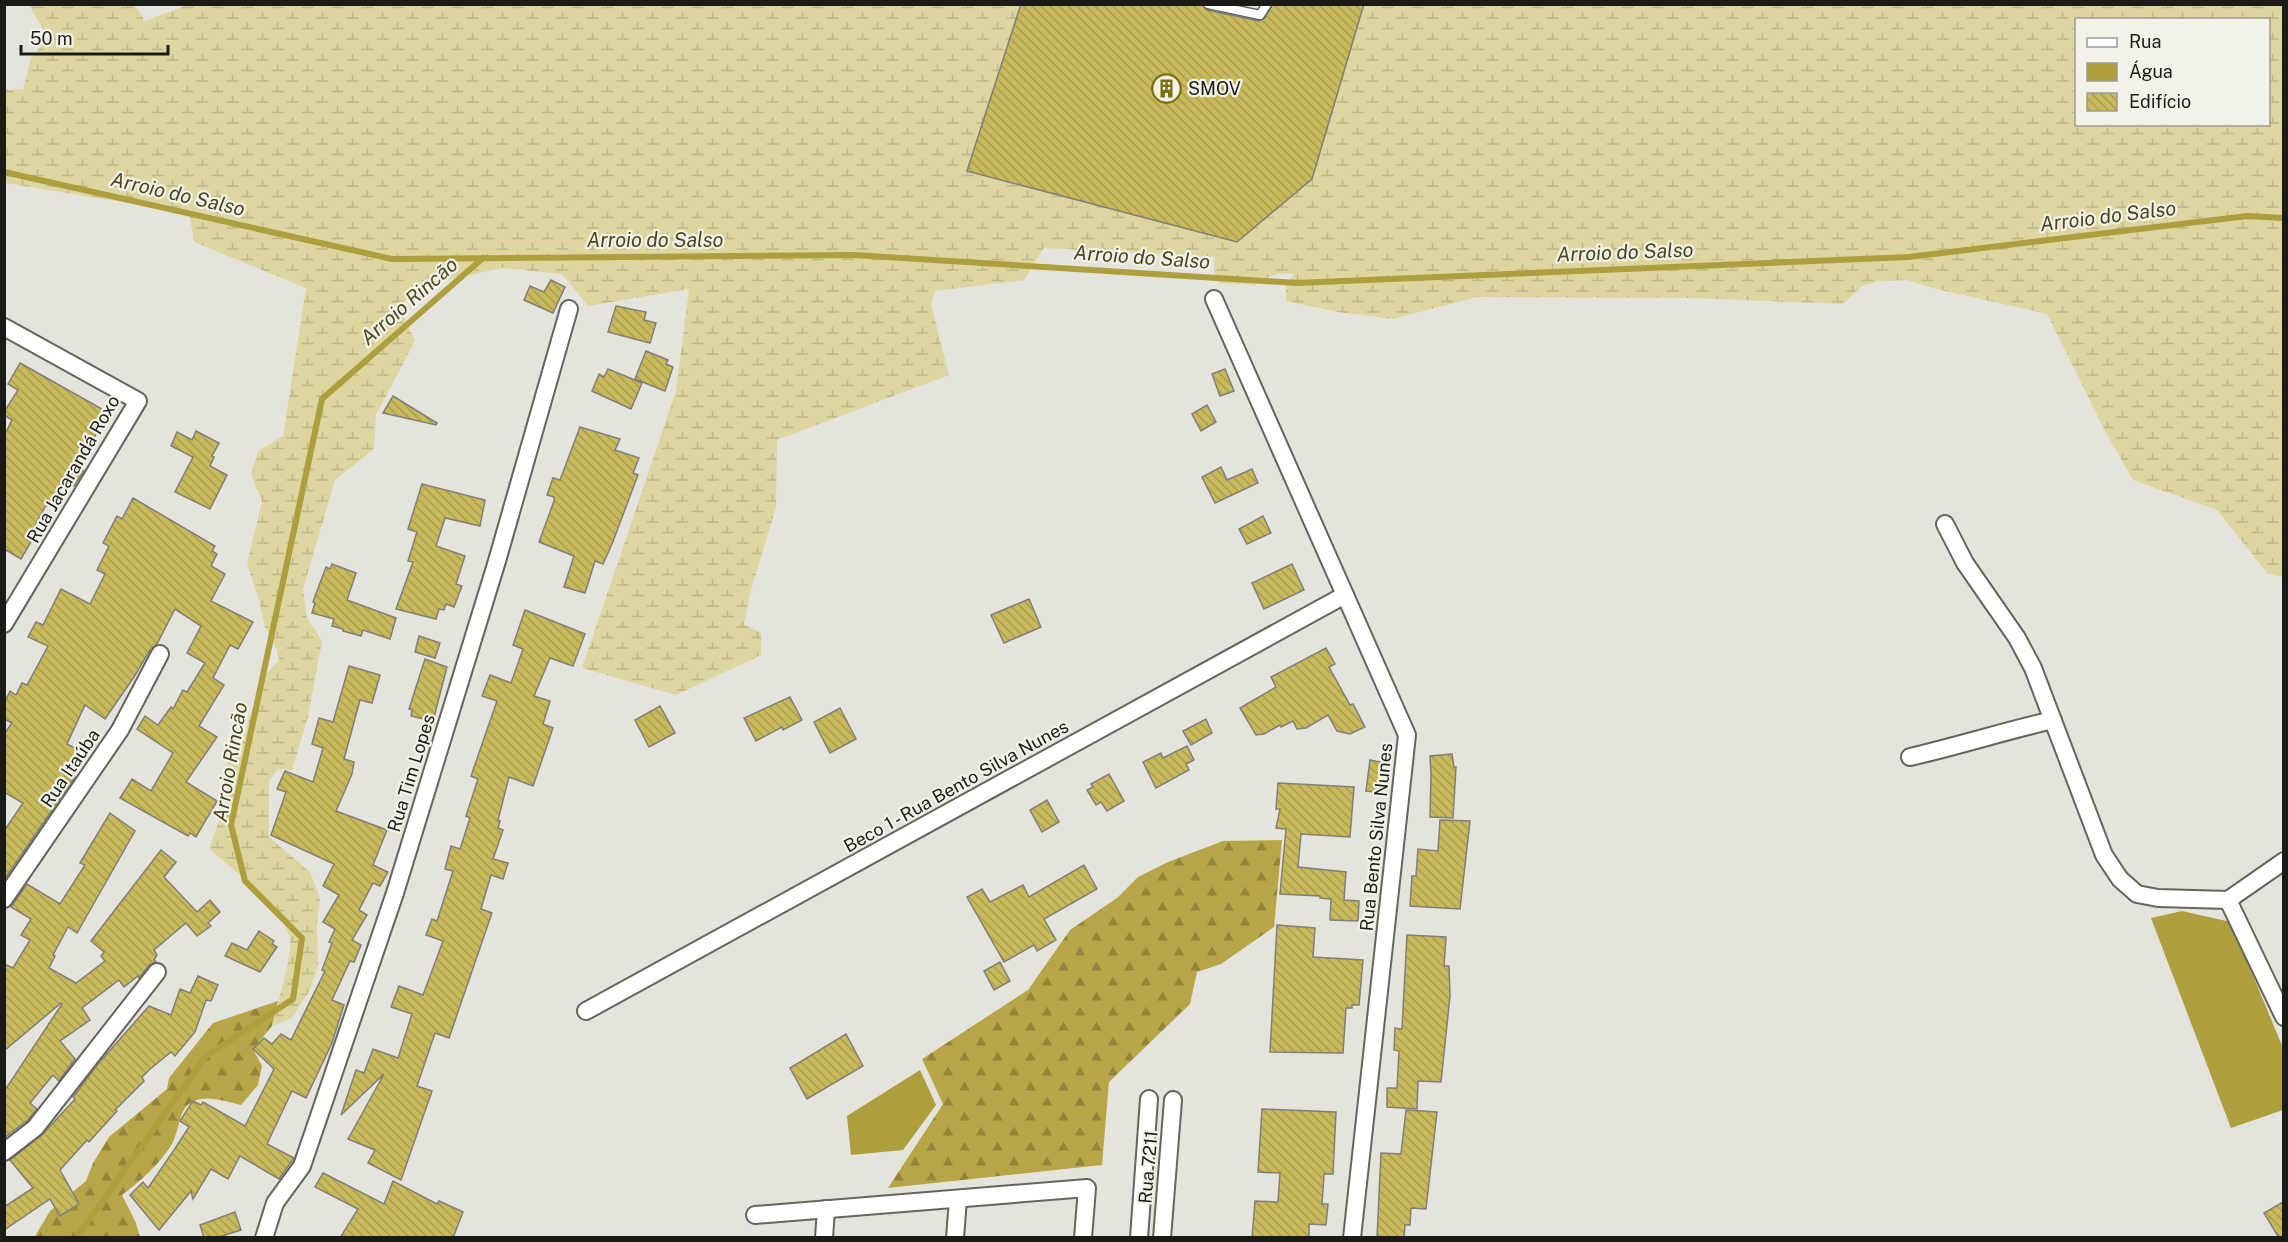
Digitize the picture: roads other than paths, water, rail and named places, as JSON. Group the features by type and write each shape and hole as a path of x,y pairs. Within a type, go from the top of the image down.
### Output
{"street":[{"name":"Rua Bento Silva Nunes","path":"1214,299 1407,735 1352,1238"},
{"name":"Rua Tim Lopes","path":"264,1238 275,1203 302,1166 395,893 497,561 569,309"},
{"name":"Rua Jacarandá Roxo","path":"4,327 138,401 4,624"},
{"path":"1945,524 1965,562 2017,638 2033,668 2104,855 2120,879 2137,894 2158,898 2228,900 2283,861"},
{"name":"Beco 1 - Rua Bento Silva Nunes","path":"586,1011 1345,595"},
{"name":"Rua Itaúba","path":"4,899 120,730 160,654"},
{"path":"1910,757 1956,747 1994,734 2053,720"},
{"path":"2228,900 2283,1017"},
{"path":"4,1152 35,1128 157,972"},
{"path":"1139,1238 1149,1099"},
{"name":"Rua 7211","path":"1162,1238 1173,1100"},
{"path":"755,1215 1087,1188 1083,1238"},
{"path":"955,1238 958,1198"},
{"path":"824,1238 826,1209"}],"lane":[{"path":"1208,4 1260,15 1267,4"}],"water":[{"path":"2182,911 2231,922 2283,1048 2283,1110 2231,1128 2151,918"},
{"path":"920,1070 936,1105 903,1150 851,1155 847,1116"}],"waterway":[{"name":"Arroio do Salso","path":"4,172 392,259 854,255 1297,283 1909,257 2247,216 2284,218"},
{"name":"Arroio Rincão","path":"76,1238 206,1056 293,999 302,938 245,881 231,825 322,399 483,258"}],"place":[{"name":"SMOV","path":"1167,88"}]}
